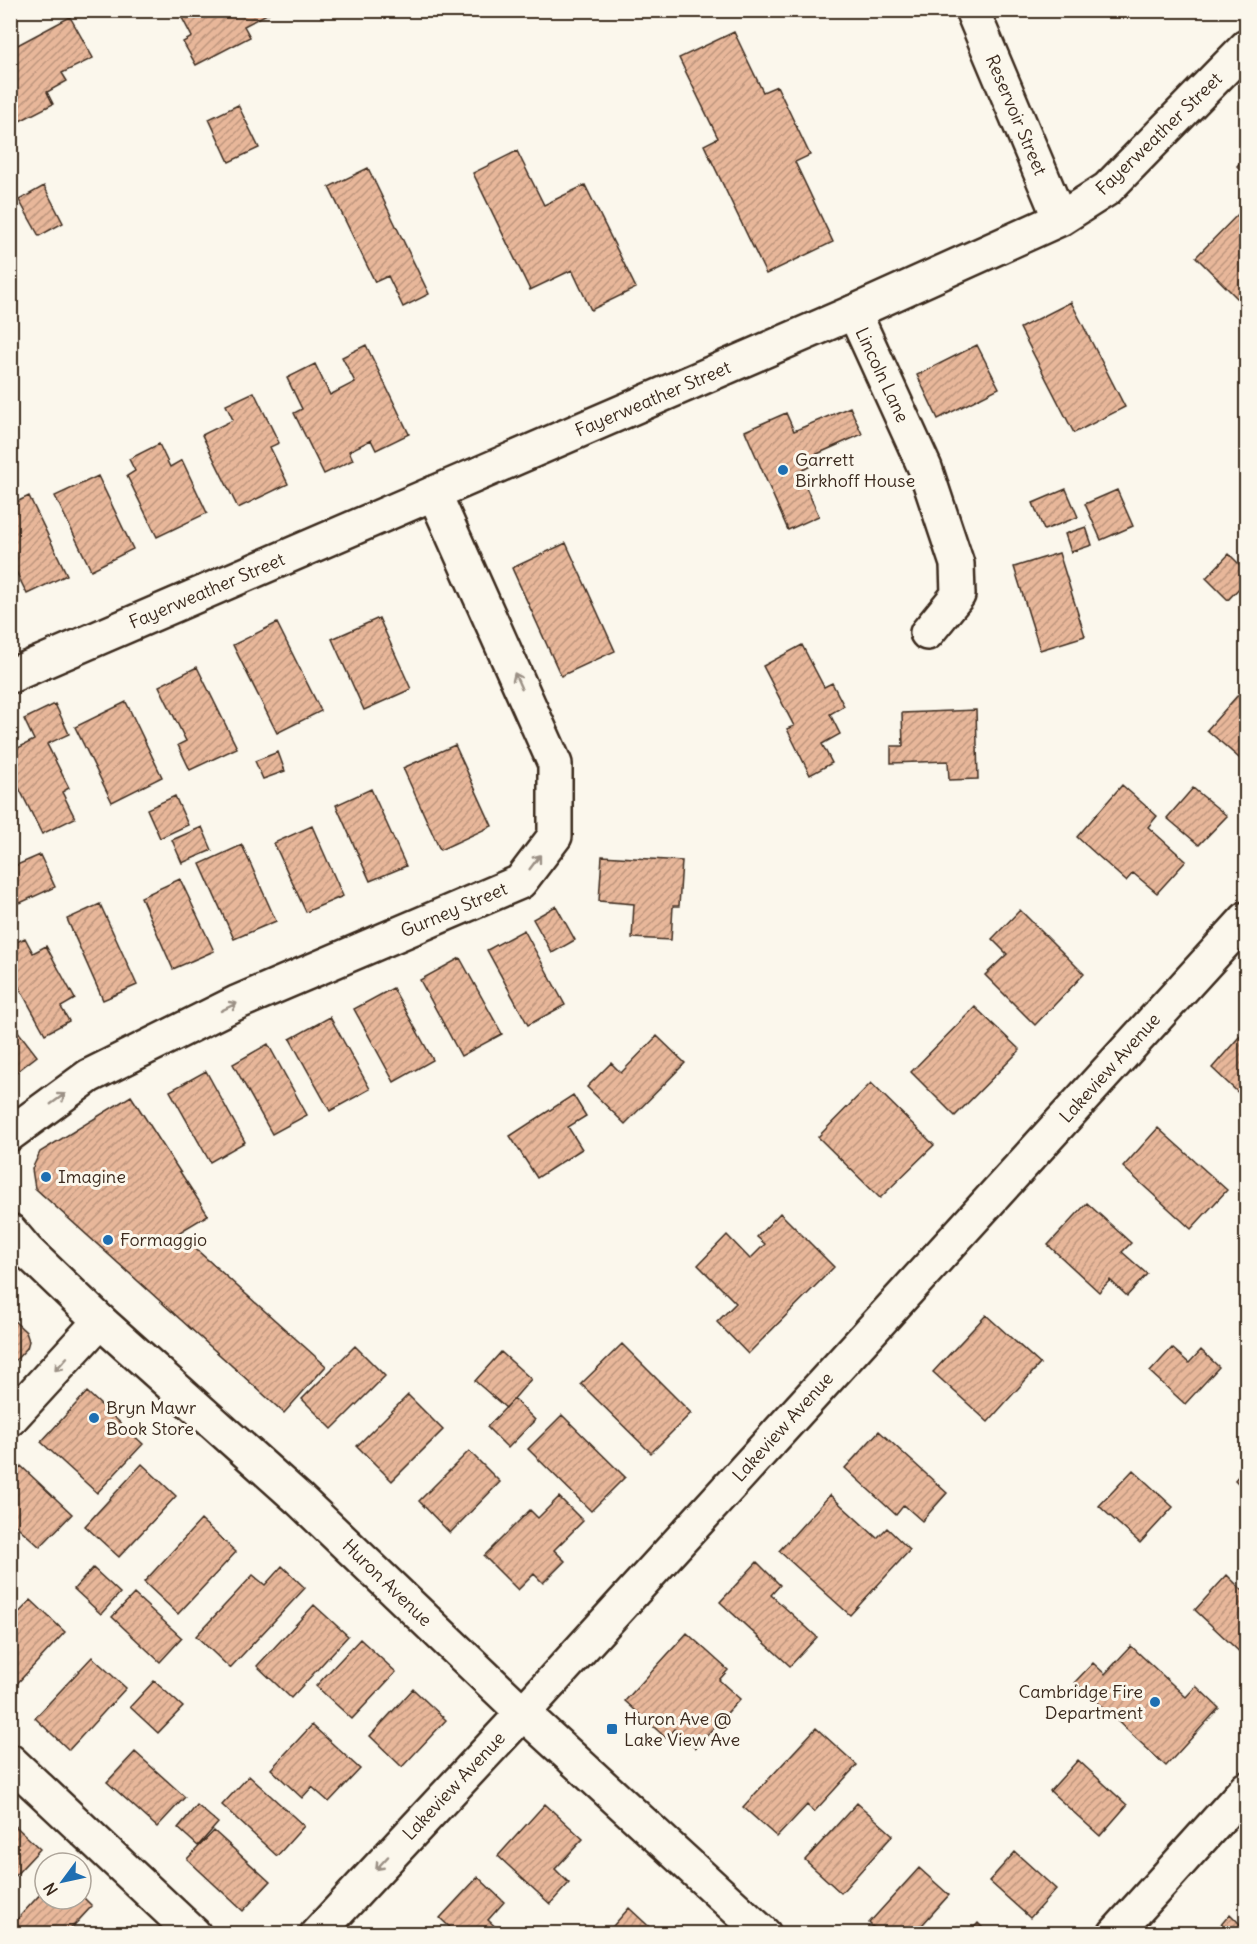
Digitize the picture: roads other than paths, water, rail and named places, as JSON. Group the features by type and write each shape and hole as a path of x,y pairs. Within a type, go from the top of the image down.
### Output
{"street":[{"name":"Reservoir Street","path":"972,10 1060,219"},
{"name":"Fayerweather Street","path":"10,676 854,312 1060,219 1107,189 1246,47"},
{"name":"Lincoln Lane","path":"854,312 925,468 957,564 958,595 927,633"},
{"name":"Gurney Street","path":"10,1134 89,1076 236,1003 520,882 555,836 555,764 434,493"},
{"name":"Lakeview Avenue","path":"317,1934 523,1713 1246,919"},
{"name":"Huron Avenue","path":"10,1231 27,1251 100,1320 300,1500 523,1713 764,1934"},
{"path":"10,1419 100,1320"},
{"path":"10,1761 194,1934"},
{"path":"1115,1934 1246,1789"}],"place":[{"name":"Garrett Birkhoff House","path":"783,470"},
{"name":"Imagine","path":"46,1177"},
{"name":"Formaggio","path":"108,1240"},
{"name":"Bryn Mawr Book Store","path":"94,1418"},
{"name":"Cambridge Fire Department","path":"1155,1702"},
{"name":"Huron Ave @ Lake View Ave","path":"612,1729"}]}
